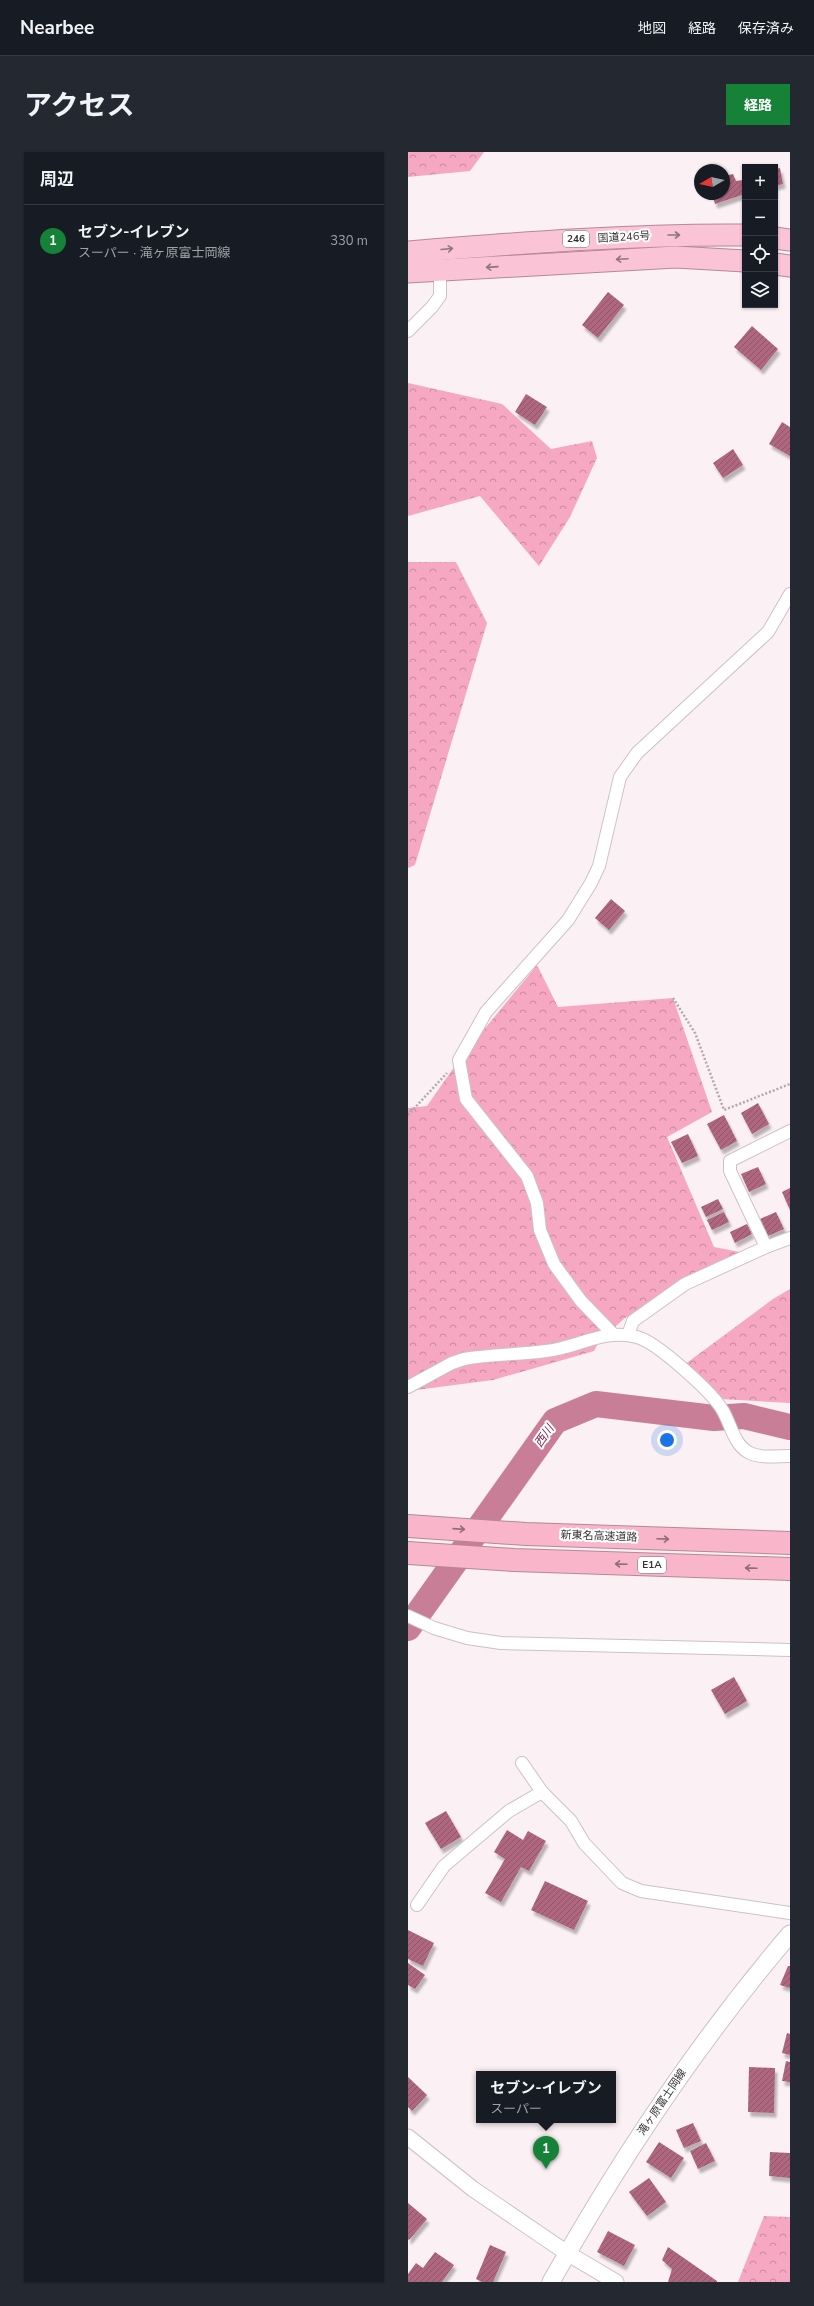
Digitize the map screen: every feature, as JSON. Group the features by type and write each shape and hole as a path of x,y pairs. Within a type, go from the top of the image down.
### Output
{"highway":[{"name":"国道246号","path":"408,252 542,241 663,234 742,235"},
{"path":"778,238 790,240"},
{"name":"国道246号","path":"408,272 676,257 742,261"},
{"path":"778,264 790,266"},
{"name":"新東名高速道路","path":"414,1526 526,1534 790,1543"},
{"name":"E1A","path":"413,1554 514,1560 790,1569"}],"main road":[{"name":"滝ヶ原富士岡線","path":"551,2282 567,2253 674,2082 715,2027 790,1934"}],"street":[{"path":"408,331 432,307 440,296 440,270"},
{"path":"613,1334 581,1302 554,1264 540,1230 537,1203 527,1176 466,1099 459,1060 486,1012 568,920 591,883 598,866 620,778 638,753 768,632 790,594"},
{"path":"766,1247 730,1171 730,1160 790,1131"},
{"path":"628,1334 633,1322 685,1284 766,1247 790,1238"},
{"path":"408,1387 452,1363 464,1359 557,1350 613,1334 628,1334 639,1337 664,1351 718,1404 741,1447 754,1455 790,1456"},
{"path":"409,1616 434,1628 467,1638 501,1643 790,1650"},
{"path":"522,1762 542,1792 570,1821 584,1843 622,1883 641,1891 790,1913"},
{"path":"417,1905 444,1866 509,1811 542,1792"},
{"path":"408,2137 473,2189 567,2253 616,2282"}],"path":[{"path":"673,998 694,1033 724,1110 790,1084"},
{"path":"408,1115 459,1060"}],"green space":[{"path":"408,152 484,152 470,171 408,177"},
{"path":"408,383 502,404 551,449 592,441 597,458 570,517 539,566 480,496 408,516"},
{"path":"408,562 456,562 487,623 415,865 408,868"},
{"path":"537,965 558,1007 673,998 712,1112 667,1137 714,1247 750,1254 625,1318 599,1341 594,1351 493,1380 408,1391 408,1108 427,1106 459,1060"},
{"path":"790,1289 790,1403 721,1399 684,1365 773,1299"},
{"path":"764,2216 790,2217 790,2282 738,2282"}],"building":[{"path":"778,168 780,168 783,184 778,185"},
{"path":"733,174 736,181 742,180 742,195 730,199 730,175"},
{"path":"714,200 727,200 715,204"},
{"path":"608,292 624,305 598,338 582,325"},
{"path":"752,326 778,349 761,370 734,347"},
{"path":"526,394 547,407 535,425 515,412"},
{"path":"782,422 790,427 790,456 769,444"},
{"path":"733,449 743,465 723,478 713,463"},
{"path":"611,899 625,911 609,930 595,918"},
{"path":"758,1103 769,1124 752,1134 741,1113"},
{"path":"724,1115 737,1141 721,1150 707,1124"},
{"path":"688,1134 698,1156 682,1163 671,1142"},
{"path":"758,1167 766,1184 749,1192 741,1174"},
{"path":"790,1188 790,1210 782,1192"},
{"path":"718,1199 723,1209 706,1217 701,1207"},
{"path":"724,1212 729,1222 712,1230 707,1220"},
{"path":"776,1212 784,1229 768,1236 760,1219"},
{"path":"747,1224 752,1234 735,1243 730,1232"},
{"path":"734,1677 747,1701 725,1714 711,1690"},
{"path":"446,1811 461,1837 441,1849 425,1823"},
{"path":"507,1830 523,1840 528,1831 546,1841 529,1871 521,1867 501,1902 485,1893 505,1859 494,1852"},
{"path":"545,1881 588,1901 574,1930 531,1910"},
{"path":"408,1930 434,1943 423,1966 408,1959"},
{"path":"408,1963 425,1975 415,1989 408,1985"},
{"path":"788,1966 790,1966 790,1988 780,1985"},
{"path":"787,2033 790,2034 790,2055 782,2053"},
{"path":"786,2061 790,2062 790,2082 782,2081"},
{"path":"749,2067 775,2068 774,2113 748,2112"},
{"path":"408,2077 427,2095 412,2111 408,2107"},
{"path":"693,2123 701,2141 684,2148 676,2130"},
{"path":"659,2142 684,2158 671,2178 646,2162"},
{"path":"706,2143 715,2161 698,2169 690,2151"},
{"path":"770,2152 790,2153 790,2178 769,2176"},
{"path":"649,2178 666,2202 647,2216 629,2192"},
{"path":"408,2203 427,2219 409,2240 408,2239"},
{"path":"608,2231 635,2245 624,2266 597,2252"},
{"path":"490,2245 506,2252 493,2282 482,2282 476,2279"},
{"path":"668,2247 717,2282 668,2282 672,2269 662,2260"},
{"path":"435,2252 454,2265 442,2282 408,2282 408,2274 416,2263 423,2268"}],"waterway":[{"name":"西川","path":"408,1628 555,1421 596,1404 714,1418 744,1416 790,1427"}],"place":[{"name":"セブン-イレブン","path":"546,2169"}]}
